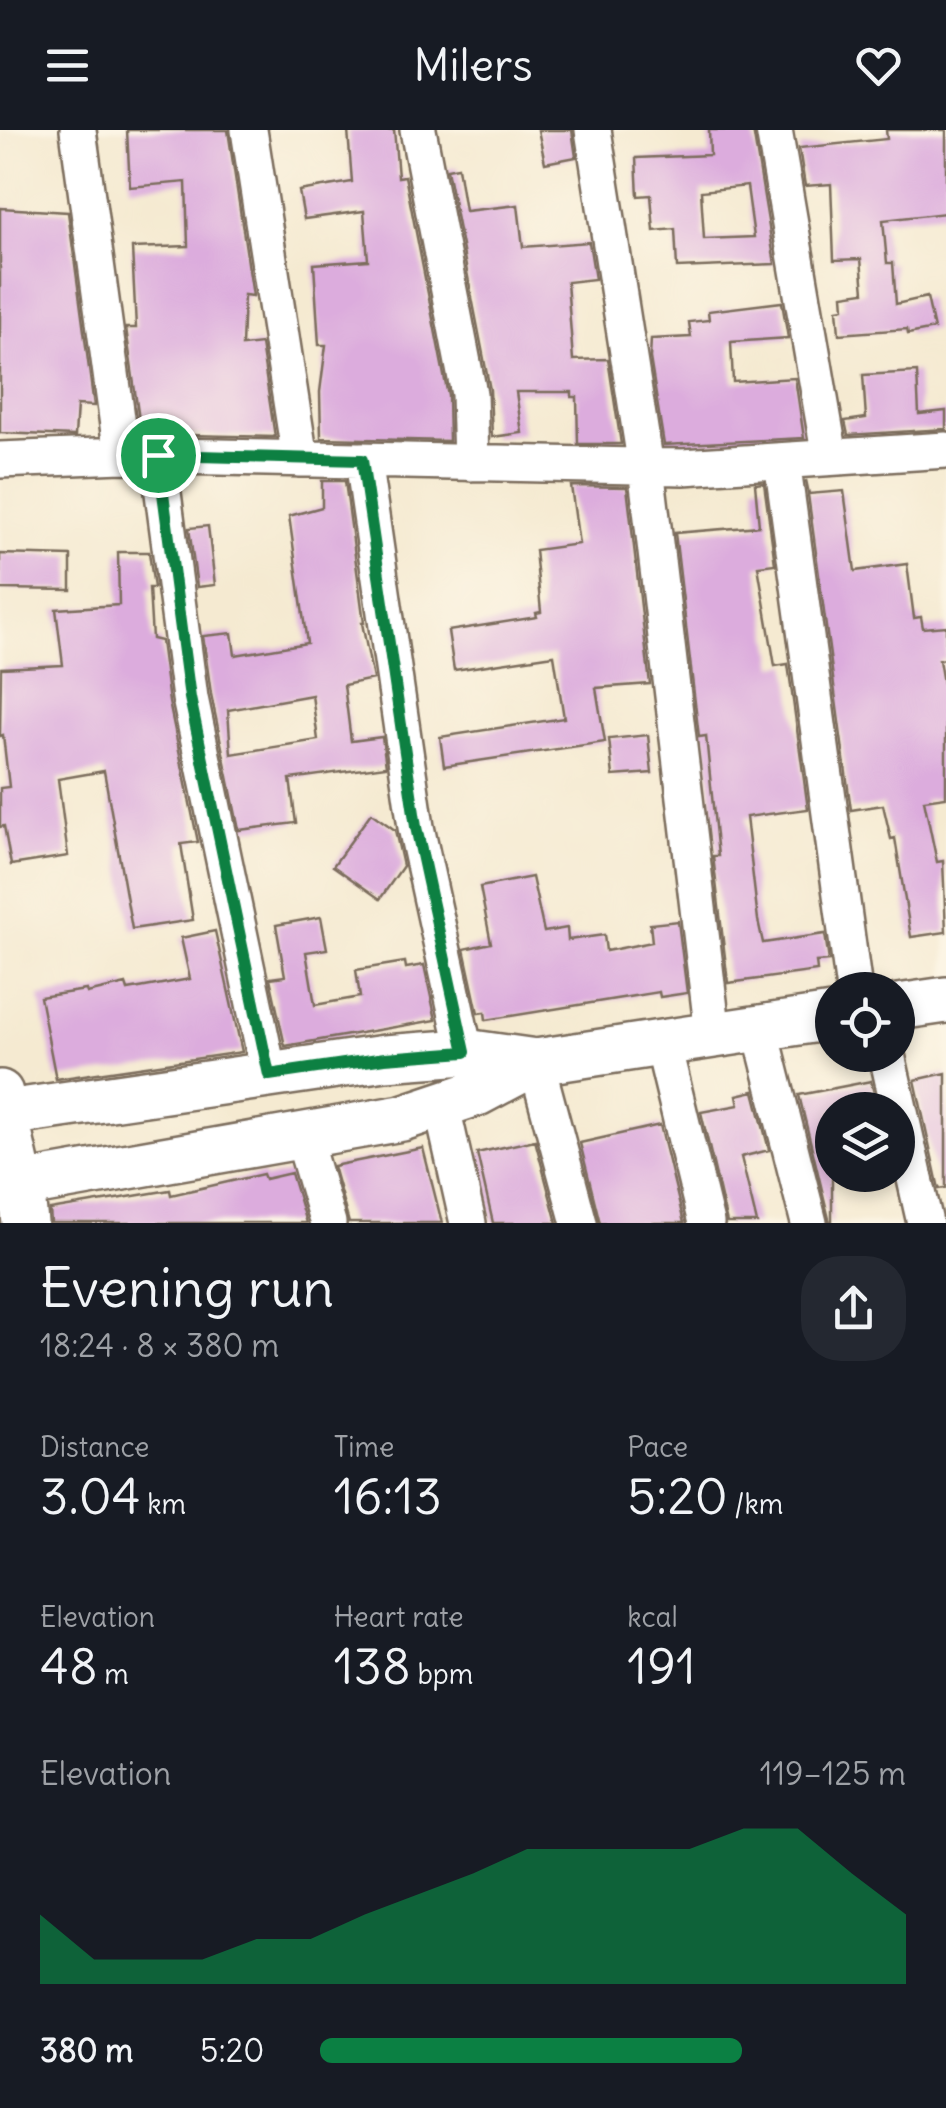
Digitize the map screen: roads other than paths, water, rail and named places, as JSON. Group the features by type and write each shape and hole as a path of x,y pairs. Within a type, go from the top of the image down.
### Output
{"main road":[{"path":"915,1005 946,1000"},
{"path":"536,1062 465,1052 385,1058 2,1107 15,1198 302,1134 402,1118 442,1106 536,1062 815,1020"}],"street":[{"path":"78,130 122,455"},
{"path":"249,130 300,459"},
{"path":"418,130 469,394 471,463"},
{"path":"593,130 646,467 714,1035"},
{"path":"774,130 830,458"},
{"path":"0,460 158,455 646,467 946,450"},
{"path":"158,455 190,698 269,1075"},
{"path":"362,460 416,827 465,1052"},
{"path":"782,461 852,972"},
{"path":"760,1028 809,1223"},
{"path":"662,1042 706,1223"},
{"path":"536,1062 579,1223"},
{"path":"892,1072 925,1223"},
{"path":"442,1106 468,1223"},
{"path":"302,1134 328,1223"}]}
